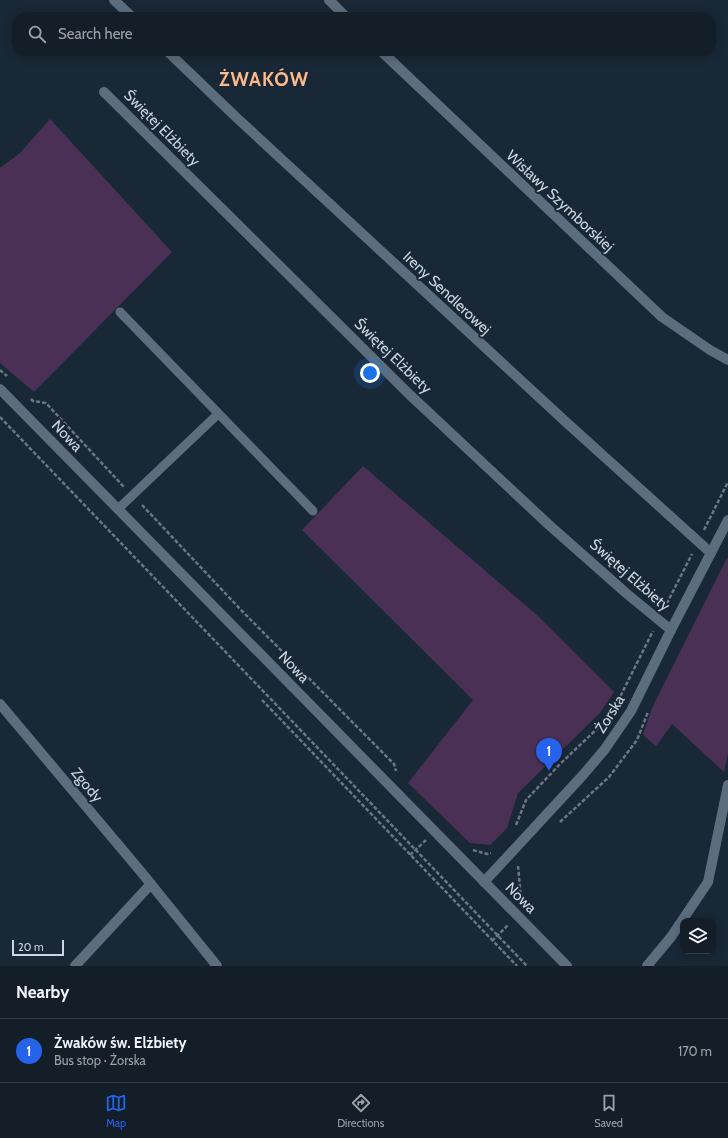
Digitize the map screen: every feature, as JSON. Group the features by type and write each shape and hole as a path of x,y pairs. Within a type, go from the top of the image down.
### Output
{"street":[{"path":"114,0 127,12"},
{"path":"328,0 341,12"},
{"name":"Ireny Sendlerowej","path":"172,56 248,129 711,553"},
{"name":"Wisławy Szymborskiej","path":"386,56 662,317 710,350 728,360"},
{"name":"Świętej Elżbiety","path":"104,92 410,395 554,529 626,593 671,630"},
{"name":"Nowa","path":"0,389 567,966"},
{"name":"Żorska","path":"484,882 565,795 605,749 631,711 711,553 724,536 728,520"},
{"name":"Zgody","path":"0,704 218,966"},
{"path":"647,966 671,937 708,882 728,785"},
{"path":"75,966 151,884"}],"lane":[{"path":"120,312 313,511"},
{"path":"118,509 218,414"}],"path":[{"path":"0,370 11,380"},
{"path":"28,396 33,401 46,403 242,611 394,764 397,774"},
{"path":"0,417 527,966"},
{"path":"514,831 526,800 560,764 600,726 617,704 728,482"},
{"path":"262,700 517,966"},
{"path":"560,823 609,777 637,740"},
{"path":"410,855 426,840"},
{"path":"467,848 487,854 493,852"},
{"path":"492,941 526,907 521,903 518,862"}],"shaded area":[{"path":"50,119 172,252 34,392 0,363 0,168 20,153"},
{"path":"363,466 538,616 614,692 600,713 518,793 507,828 490,845 470,843 408,783 473,700 302,530"},
{"path":"727,558 728,753 724,772 672,724 656,746 643,735 652,708"}],"place":[{"name":"Żwaków św. Elżbiety","path":"549,771"}],"district":[{"name":"ŻWAKÓW","path":"264,79"}]}
